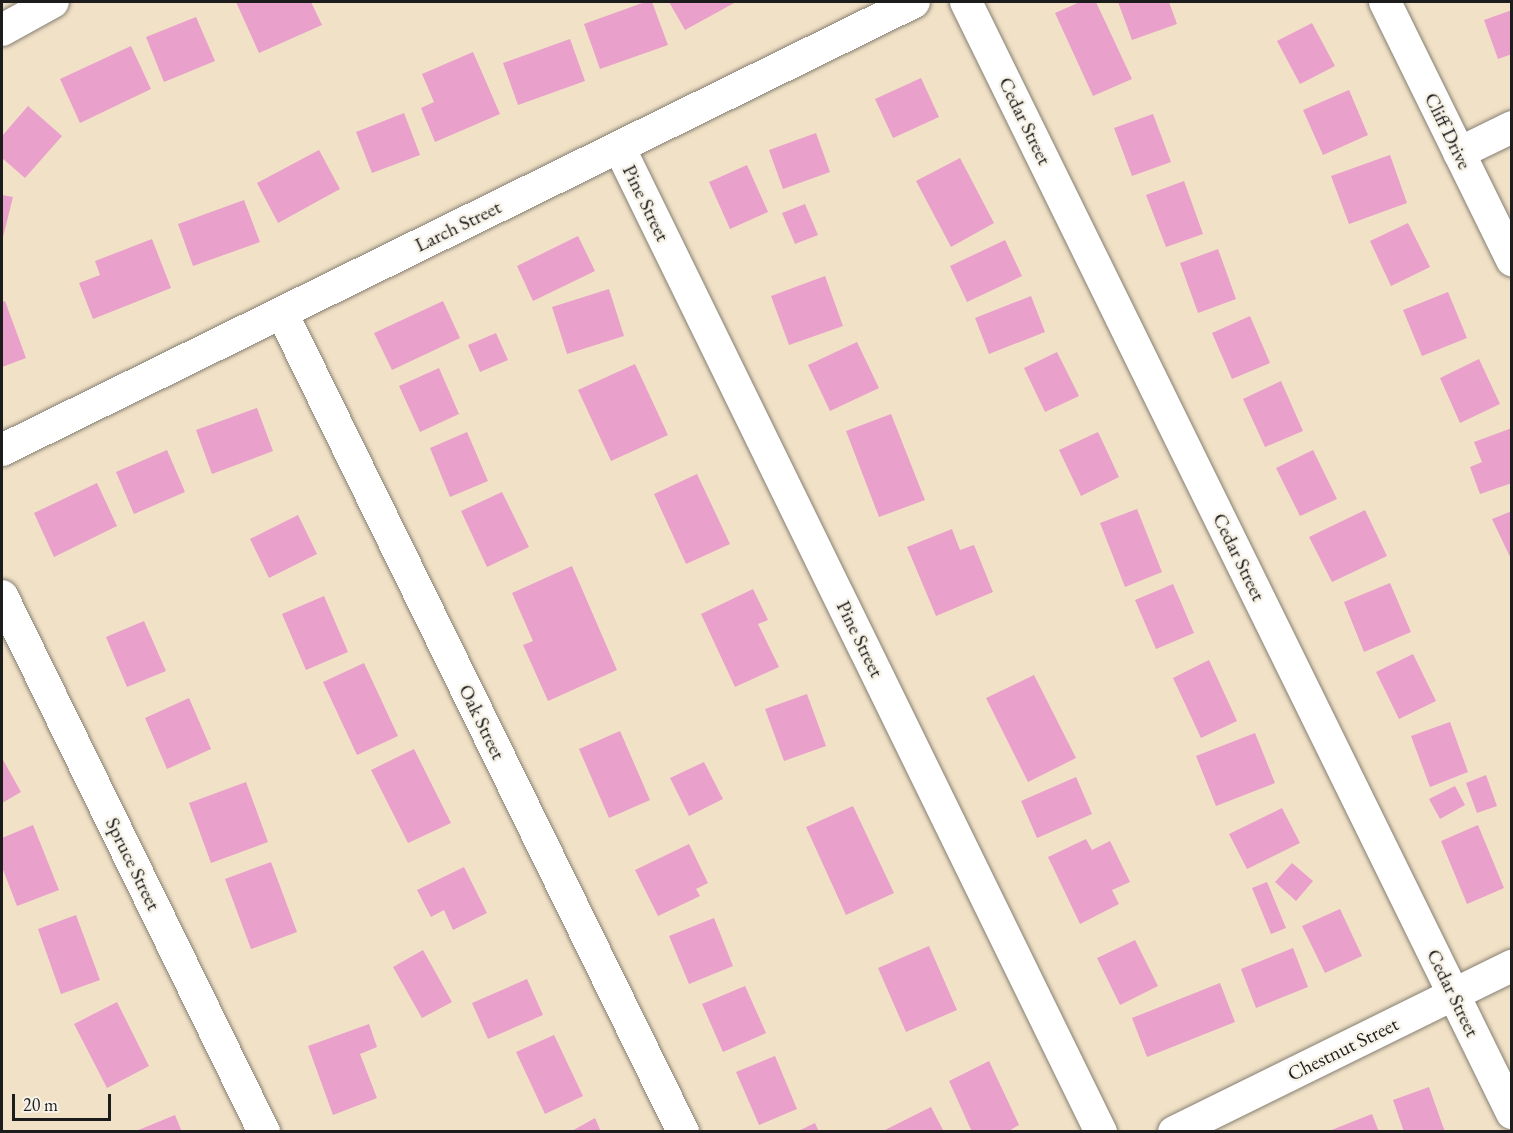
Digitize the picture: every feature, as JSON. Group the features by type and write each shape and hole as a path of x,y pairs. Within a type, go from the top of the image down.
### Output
{"street":[{"path":"2,30 53,2"},
{"name":"Larch Street","path":"2,450 914,2"},
{"name":"Cedar Street","path":"966,2 1512,1113"},
{"name":"Cliff Drive","path":"1385,2 1512,260"},
{"path":"1460,153 1512,127"},
{"name":"Pine Street","path":"619,147 1101,1131"},
{"name":"Oak Street","path":"282,313 683,1131"},
{"name":"Spruce Street","path":"2,596 264,1131"},
{"name":"Chestnut Street","path":"1174,1131 1512,966"}],"building":[{"path":"236,2 311,2 322,25 259,53"},
{"path":"645,2 652,2 668,45 600,69 584,24"},
{"path":"669,2 736,2 685,30"},
{"path":"1080,2 1096,2 1132,79 1093,96 1055,13"},
{"path":"1118,2 1169,2 1177,24 1132,40"},
{"path":"1512,10 1512,54 1498,59 1484,20"},
{"path":"196,17 215,61 164,82 146,37"},
{"path":"1312,23 1335,66 1300,84 1277,41"},
{"path":"570,39 585,81 518,105 503,63"},
{"path":"131,46 151,89 80,123 60,79"},
{"path":"473,52 500,114 435,142 421,108 434,102 422,74"},
{"path":"921,78 939,117 893,138 875,99"},
{"path":"1349,90 1368,135 1323,155 1303,110"},
{"path":"28,106 62,136 25,178 2,158 2,136"},
{"path":"404,113 420,155 372,173 356,132"},
{"path":"1153,114 1171,162 1132,176 1114,128"},
{"path":"816,133 830,172 783,189 769,150"},
{"path":"319,150 340,189 278,223 257,183"},
{"path":"1390,155 1407,203 1349,224 1331,176"},
{"path":"960,158 994,223 951,247 916,181"},
{"path":"747,165 768,212 730,229 709,182"},
{"path":"1184,181 1203,234 1166,247 1146,195"},
{"path":"2,195 13,197 2,241"},
{"path":"244,200 260,242 193,266 178,224"},
{"path":"805,204 818,235 795,244 782,213"},
{"path":"1408,223 1430,267 1391,286 1370,241"},
{"path":"578,236 595,271 533,301 517,266"},
{"path":"152,239 171,288 93,319 79,283 100,275 95,261"},
{"path":"1005,240 1022,276 967,302 950,266"},
{"path":"1218,249 1236,299 1198,313 1180,263"},
{"path":"825,276 843,326 789,345 771,296"},
{"path":"609,289 624,336 567,354 552,307"},
{"path":"1448,292 1467,338 1422,356 1403,310"},
{"path":"1031,296 1045,332 989,354 975,318"},
{"path":"5,301 26,358 2,367 2,302"},
{"path":"443,301 460,338 392,370 374,333"},
{"path":"1250,316 1270,363 1232,379 1212,333"},
{"path":"496,333 508,360 480,372 468,345"},
{"path":"857,342 879,388 830,411 808,365"},
{"path":"1057,352 1079,396 1045,412 1024,368"},
{"path":"1479,359 1500,404 1460,423 1440,378"},
{"path":"635,364 668,435 611,461 578,390"},
{"path":"439,368 459,414 420,432 399,386"},
{"path":"1281,381 1303,431 1265,447 1243,399"},
{"path":"257,408 273,451 212,474 196,430"},
{"path":"891,414 925,500 879,517 846,431"},
{"path":"1512,428 1512,483 1480,494 1470,467 1482,462 1474,442"},
{"path":"467,432 488,481 450,497 430,448"},
{"path":"1098,432 1119,477 1081,496 1059,450"},
{"path":"167,450 185,492 134,514 116,472"},
{"path":"1313,450 1337,499 1300,516 1276,468"},
{"path":"697,474 730,544 686,564 654,494"},
{"path":"97,483 117,526 54,557 34,513"},
{"path":"502,492 529,547 487,567 461,511"},
{"path":"1137,509 1162,572 1125,587 1100,523"},
{"path":"1365,510 1387,556 1332,582 1309,537"},
{"path":"1512,511 1512,561 1492,519"},
{"path":"298,515 317,554 269,578 250,539"},
{"path":"952,529 960,550 974,545 993,592 936,616 907,547"},
{"path":"572,566 617,670 548,701 523,645 533,641 512,593"},
{"path":"1390,583 1411,632 1364,652 1344,602"},
{"path":"1173,584 1194,633 1156,649 1135,600"},
{"path":"753,589 768,620 758,624 779,667 735,687 701,614"},
{"path":"324,596 348,652 306,670 282,614"},
{"path":"144,621 166,671 127,687 106,637"},
{"path":"1413,654 1436,701 1399,719 1376,672"},
{"path":"1209,660 1237,721 1201,738 1173,678"},
{"path":"364,663 398,736 357,755 323,682"},
{"path":"1034,675 1076,758 1028,782 986,698"},
{"path":"807,694 826,746 784,761 765,709"},
{"path":"189,698 211,749 167,769 145,718"},
{"path":"1450,722 1468,772 1430,787 1411,736"},
{"path":"620,731 650,800 609,818 579,749"},
{"path":"1255,733 1275,783 1216,806 1196,756"},
{"path":"414,749 451,823 408,843 371,770"},
{"path":"2,758 21,792 2,803"},
{"path":"704,762 723,799 689,816 670,778"},
{"path":"1486,775 1497,806 1477,813 1466,783"},
{"path":"1076,777 1092,814 1037,838 1021,801"},
{"path":"246,782 268,842 211,863 189,803"},
{"path":"1455,786 1465,805 1440,819 1429,799"},
{"path":"853,806 894,893 846,915 806,827"},
{"path":"1282,808 1300,843 1247,869 1229,834"},
{"path":"33,825 59,890 17,906 2,867 2,838"},
{"path":"1478,825 1504,888 1467,904 1441,841"},
{"path":"1086,839 1092,850 1110,841 1130,882 1112,890 1119,904 1080,924 1048,857"},
{"path":"689,844 708,883 696,889 700,896 658,916 635,870"},
{"path":"271,862 297,932 251,949 225,879"},
{"path":"1292,863 1313,881 1296,901 1275,882"},
{"path":"464,867 487,913 453,930 444,910 431,917 417,890"},
{"path":"1267,882 1286,928 1271,934 1252,888"},
{"path":"1340,909 1362,956 1325,973 1302,926"},
{"path":"76,915 100,980 61,994 38,929"},
{"path":"714,918 733,966 689,984 669,936"},
{"path":"1135,940 1158,986 1120,1005 1097,958"},
{"path":"929,946 957,1010 906,1032 878,968"},
{"path":"1293,948 1308,987 1256,1008 1241,969"},
{"path":"423,950 452,1002 422,1018 393,967"},
{"path":"527,979 543,1015 488,1039 472,1003"},
{"path":"1220,983 1235,1022 1147,1057 1132,1018"},
{"path":"745,986 766,1033 723,1052 702,1004"},
{"path":"117,1002 149,1066 107,1088 74,1024"},
{"path":"369,1024 377,1047 360,1054 377,1098 333,1115 308,1046"},
{"path":"554,1035 583,1096 545,1114 516,1052"},
{"path":"775,1056 797,1109 759,1125 736,1072"},
{"path":"989,1061 1019,1125 1007,1132 972,1132 949,1081"},
{"path":"1429,1087 1445,1132 1404,1132 1393,1100"},
{"path":"931,1107 944,1132 881,1132"},
{"path":"1372,1114 1379,1132 1329,1132 1329,1131"},
{"path":"175,1115 182,1132 136,1132 136,1131"},
{"path":"595,1118 601,1132 570,1132"},
{"path":"815,1123 819,1132 796,1132"}]}
